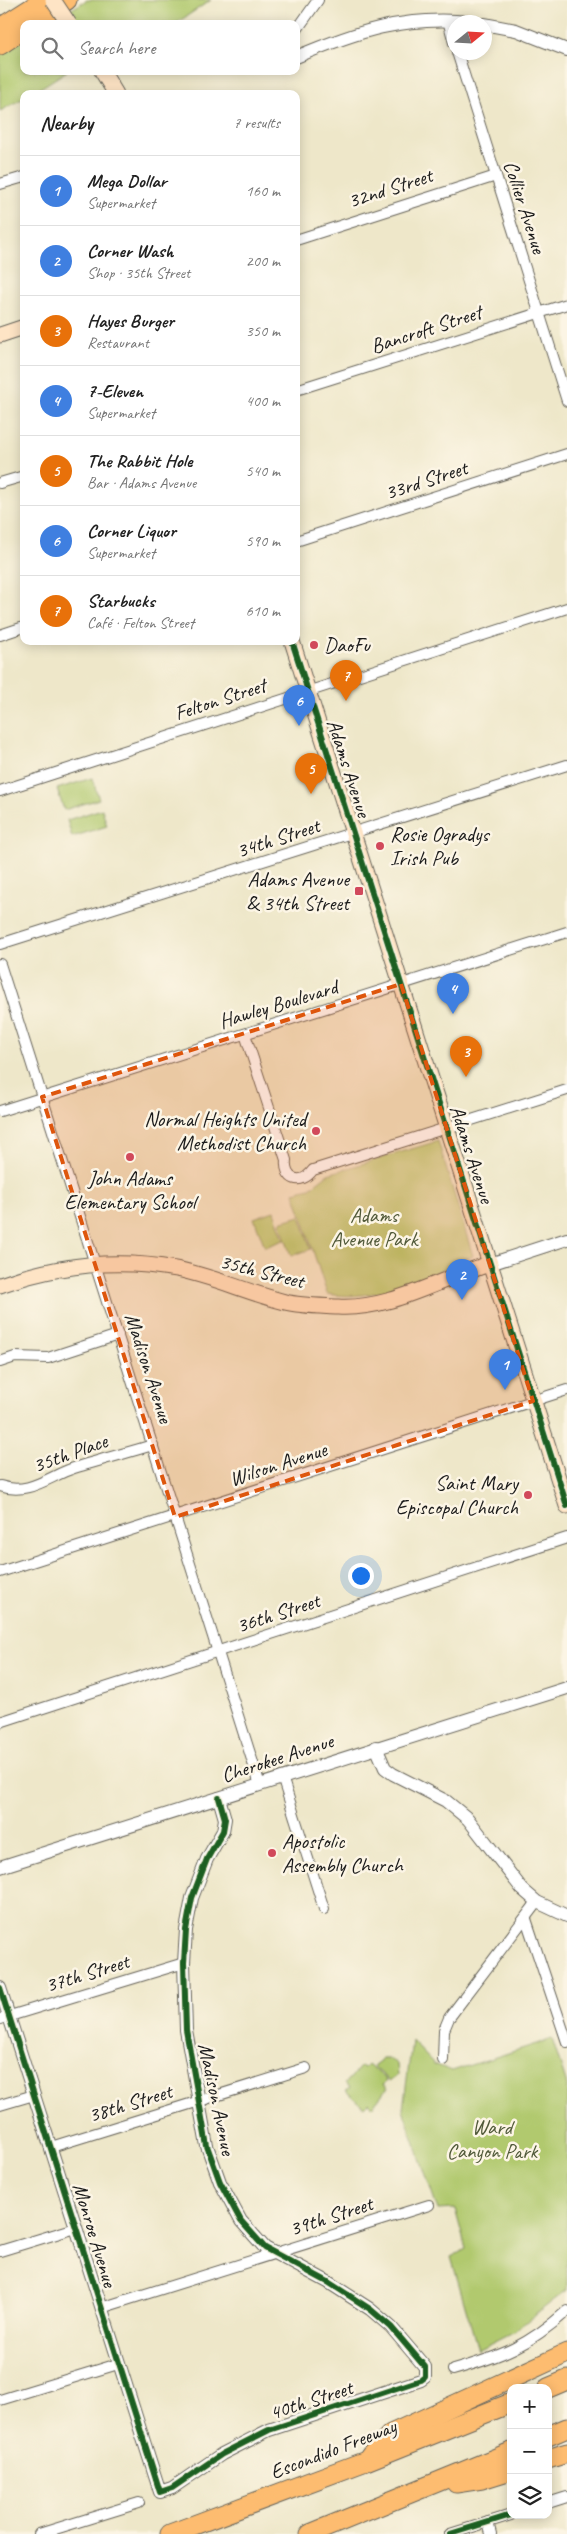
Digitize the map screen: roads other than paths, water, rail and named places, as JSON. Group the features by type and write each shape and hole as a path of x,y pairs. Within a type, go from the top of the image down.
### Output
{"highway":[{"path":"0,28 44,0"},
{"path":"38,20 67,0"},
{"path":"0,45 20,32"},
{"path":"366,2461 390,2434 567,2353"},
{"path":"552,2386 567,2380"},
{"name":"Escondido Freeway","path":"170,2534 366,2461 507,2405"},
{"path":"552,2434 567,2428"},
{"path":"552,2458 567,2453"},
{"path":"310,2534 433,2486 507,2454"},
{"path":"433,2486 482,2479 507,2471"}],"main road":[{"path":"53,0 66,20"},
{"path":"107,75 114,90"},
{"path":"0,335 20,328"},
{"name":"Adams Avenue","path":"293,645 567,1506"},
{"name":"35th Street","path":"0,1284 30,1275 95,1264 142,1265 177,1269 287,1302 339,1307 370,1305 420,1291 490,1264"}],"street":[{"path":"300,25 318,0"},
{"path":"300,55 332,42 378,27 416,21 447,20"},
{"path":"492,26 516,30 567,50"},
{"name":"Collier Avenue","path":"460,60 567,401"},
{"name":"32nd Street","path":"300,239 496,176"},
{"path":"0,184 20,177"},
{"name":"Bancroft Street","path":"300,389 567,304"},
{"name":"33rd Street","path":"300,540 567,454"},
{"path":"0,483 20,477"},
{"name":"Felton Street","path":"0,790 567,608"},
{"path":"0,635 20,628"},
{"name":"34th Street","path":"0,944 567,765"},
{"name":"Hawley Boulevard","path":"0,1110 567,932"},
{"name":"Madison Avenue","path":"0,964 260,1785"},
{"path":"245,1034 286,1160 285,1168 289,1176 298,1180 304,1179 313,1170 567,1090"},
{"name":"35th Street","path":"490,1264 567,1239"},
{"path":"0,1362 15,1357 48,1358 118,1336"},
{"name":"Wilson Avenue","path":"0,1572 567,1390"},
{"name":"35th Place","path":"0,1486 29,1487 50,1481 70,1470 152,1445"},
{"name":"36th Street","path":"0,1722 218,1653 567,1538"},
{"name":"Cherokee Avenue","path":"0,1867 567,1688"},
{"path":"376,1747 385,1768 446,1801 468,1819 506,1871 537,1902 567,1916"},
{"path":"282,1777 324,1909"},
{"name":"Madison Avenue","path":"219,1798 225,1819 223,1831 207,1860 192,1898 186,1930 184,1963 186,2030 207,2146 220,2182 241,2222 265,2248 350,2294 370,2310 409,2347 425,2367 425,2377"},
{"path":"442,2060 444,2030 449,2018 526,1919 537,1902"},
{"path":"526,1919 567,2042"},
{"name":"37th Street","path":"5,2018 184,1963"},
{"name":"Monroe Avenue","path":"0,1988 5,2018 34,2095 160,2492"},
{"name":"38th Street","path":"51,2147 306,2068"},
{"path":"0,2105 34,2095"},
{"name":"39th Street","path":"101,2308 429,2205"},
{"path":"0,2251 76,2228"},
{"path":"453,2370 501,2356 543,2333 567,2311"},
{"path":"0,2400 118,2364"},
{"name":"40th Street","path":"160,2492 172,2488 222,2454 269,2430 421,2380 425,2377"},
{"path":"552,2502 567,2497"},
{"path":"39,2534 139,2503"},
{"path":"450,2534 507,2516"},
{"path":"488,2522 491,2534"}],"place":[{"name":"DaoFu","path":"314,645"},
{"name":"Starbucks","path":"346,701"},
{"name":"Corner Liquor","path":"299,726"},
{"name":"The Rabbit Hole","path":"311,794"},
{"name":"Rosie Ogradys Irish Pub","path":"380,846"},
{"name":"Adams Avenue & 34th Street","path":"359,891"},
{"name":"7-Eleven","path":"453,1014"},
{"name":"Hayes Burger","path":"466,1077"},
{"name":"Normal Heights United Methodist Church","path":"316,1131"},
{"name":"John Adams Elementary School","path":"130,1157"},
{"name":"Corner Wash","path":"462,1300"},
{"name":"Mega Dollar","path":"505,1390"},
{"name":"Saint Mary Episcopal Church","path":"528,1495"},
{"name":"Apostolic Assembly Church","path":"272,1853"}],"park label":[{"name":"Adams Avenue Park","path":"374,1227"},
{"name":"Ward Canyon Park","path":"492,2139"}]}
